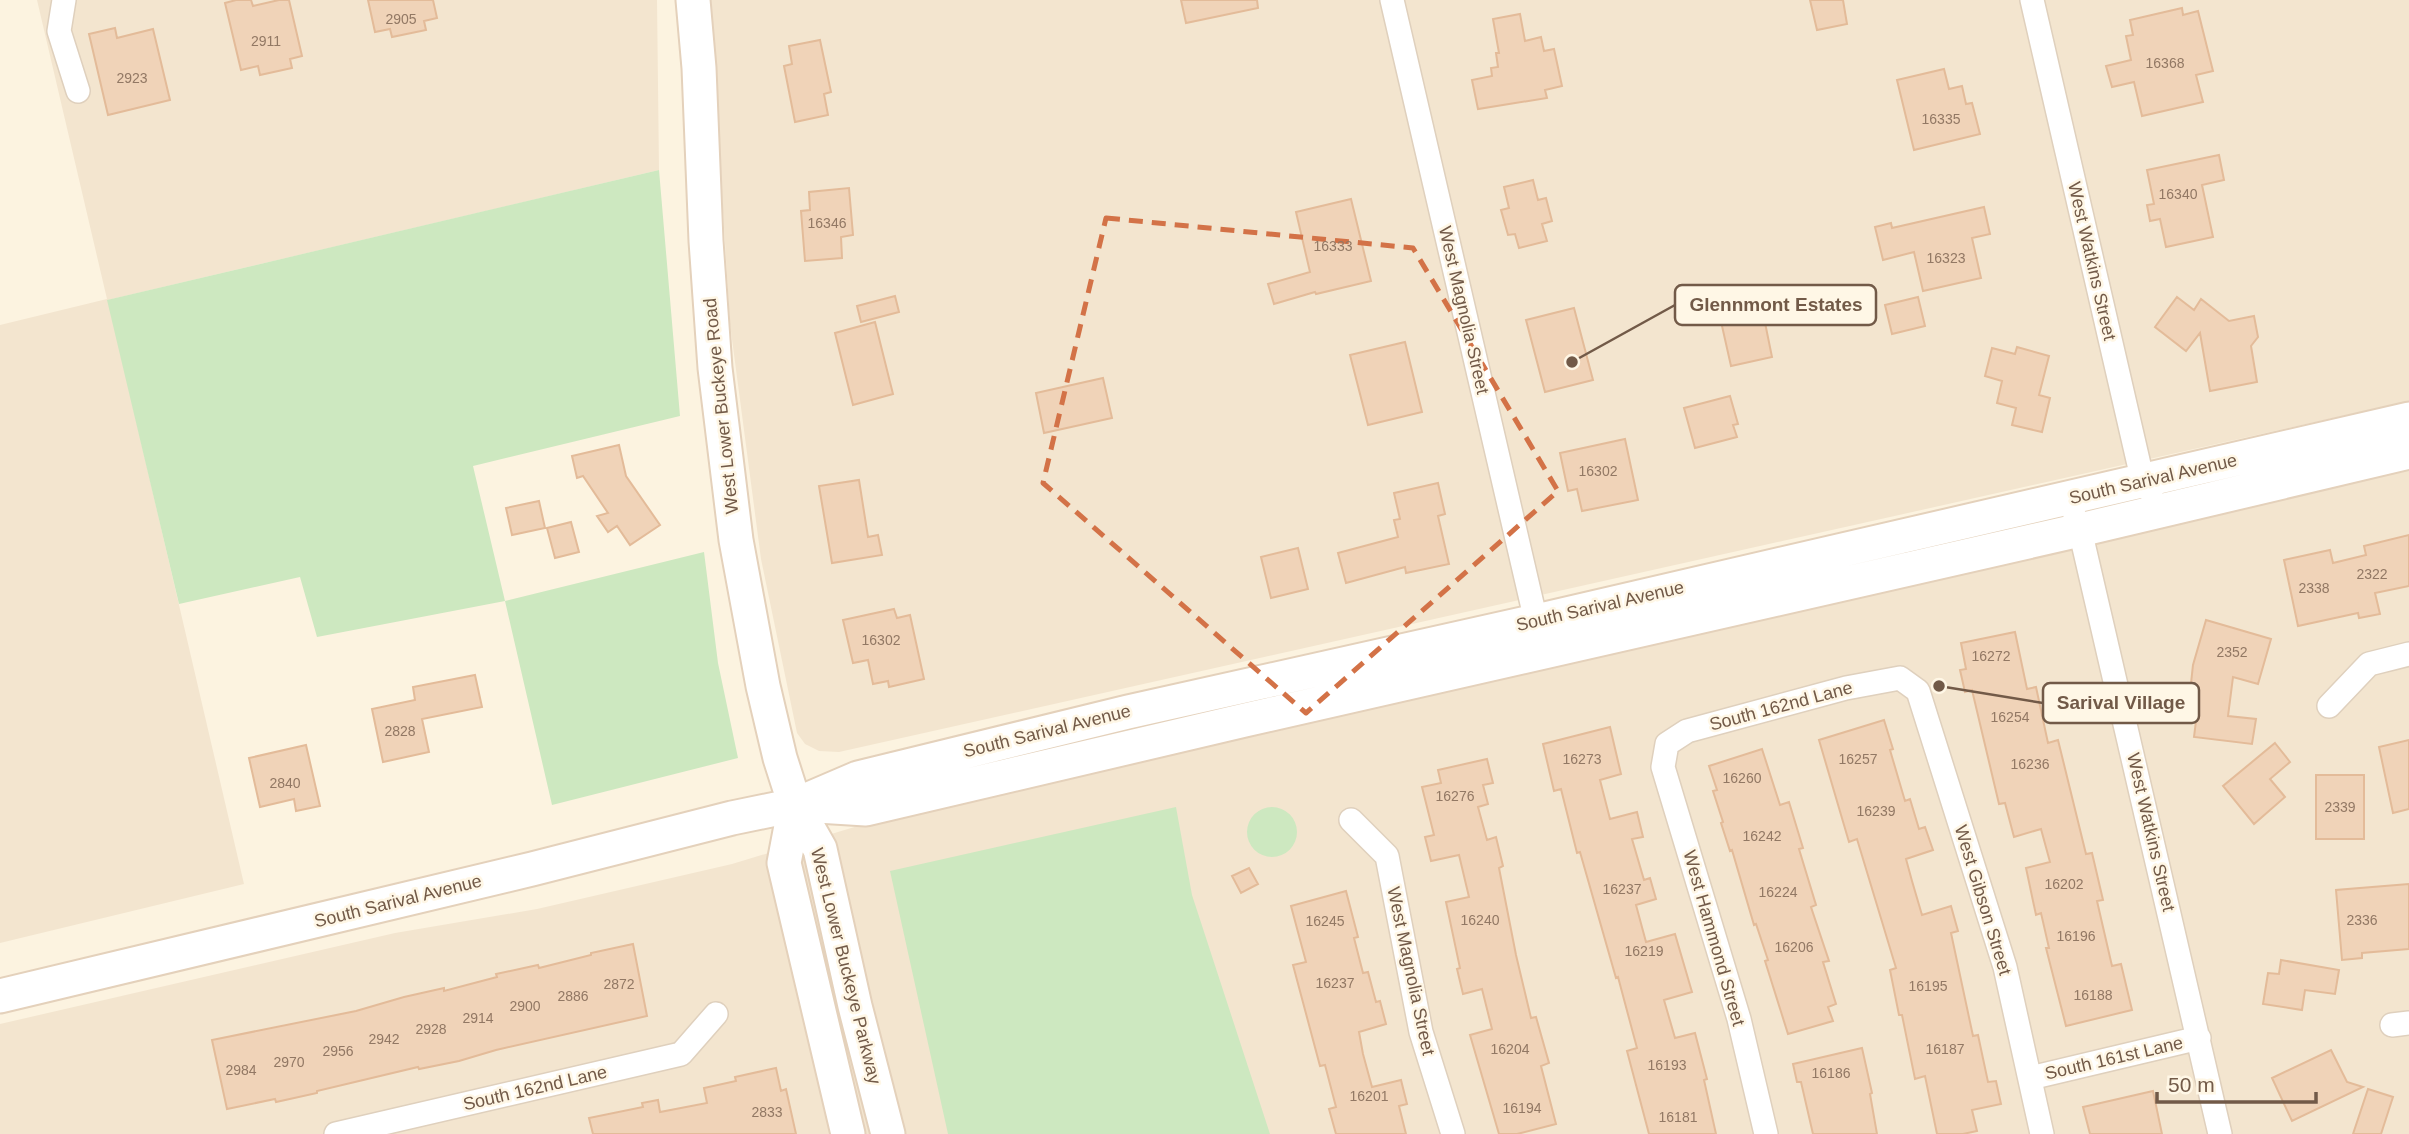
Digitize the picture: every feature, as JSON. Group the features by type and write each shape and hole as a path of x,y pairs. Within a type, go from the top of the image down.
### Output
{"main road":[{"name":"West Lower Buckeye Road","path":"693,0 699,68 706,241 726,477 763,686 780,758 796,805"},
{"name":"South Sarival Avenue","path":"1540,636 2053,503 2409,419"},
{"name":"South Sarival Avenue","path":"0,996 732,818 796,805 859,778 1128,712 1540,636 2080,530 2409,452"},
{"name":"West Lower Buckeye Parkway","path":"796,805 784,863 848,1134"},
{"name":"West Lower Buckeye Parkway","path":"796,805 820,849 855,1006 888,1134"}],"street":[{"path":"64,0 59,31 78,91"},
{"name":"West Magnolia Street","path":"1392,0 1540,636"},
{"name":"West Watkins Street","path":"2032,0 2143,482"},
{"path":"2143,482 2161,500 2174,507"},
{"name":"West Watkins Street","path":"2053,503 2067,507 2076,518 2080,530 2220,1134"},
{"path":"2329,705 2369,664 2409,654"},
{"name":"South 162nd Lane","path":"1667,744 1687,730 1846,688 1900,678"},
{"name":"West Gibson Street","path":"1900,678 1918,691 2005,967 2042,1134"},
{"name":"West Hammond Street","path":"1667,744 1663,767 1739,1018 1766,1134"},
{"name":"West Magnolia Street","path":"1351,820 1387,856 1422,1032 1453,1134"},
{"name":"South 162nd Lane","path":"337,1134 681,1055 716,1014"},
{"name":"South 161st Lane","path":"2030,1078 2199,1038"}],"highlighted area":[{"path":"1106,218 1413,248 1558,491 1306,713 1043,483"}],"shaded area":[{"path":"37,0 657,0 659,170 108,300 244,884 0,943 0,325 107,299"},
{"path":"710,0 2409,0 2409,401 839,752 819,751 805,744 797,733 761,559 730,324"},
{"path":"2409,470 2409,1134 0,1134 0,1024 395,933 537,909 732,864 871,822"}],"green space":[{"path":"659,170 680,416 473,466 505,601 317,637 300,577 179,604 107,300"},
{"path":"704,552 718,663 738,758 552,805 505,601"},
{"path":"1176,807 1192,895 1270,1134 948,1134 890,871"},
{"path":"1272,807 1289,815 1297,832 1289,849 1272,857 1255,849 1247,832 1255,815"}],"building":[{"path":"251,0 253,6 289,0 302,56 290,59 292,68 260,75 258,66 241,70 225,3"},
{"path":"368,0 433,0 437,18 424,21 426,30 392,37 390,29 375,32"},
{"path":"1181,0 1257,0 1258,8 1186,23"},
{"path":"1810,0 1843,0 1847,24 1817,30"},
{"path":"2182,8 2183,15 2198,11 2213,71 2196,75 2203,102 2142,116 2134,82 2112,87 2106,66 2131,60 2126,36 2133,35 2130,20"},
{"path":"1520,14 1525,41 1541,37 1544,51 1554,49 1562,86 1545,90 1547,98 1478,109 1472,80 1492,76 1491,68 1498,67 1496,53 1499,53 1493,19"},
{"path":"115,28 117,38 153,29 170,100 108,115 89,34"},
{"path":"820,40 831,92 824,94 828,115 795,122 784,66 792,64 789,46"},
{"path":"1944,69 1949,89 1962,86 1966,104 1972,103 1980,134 1914,150 1897,80"},
{"path":"2219,155 2224,180 2202,185 2213,237 2166,247 2160,219 2150,221 2147,205 2154,204 2147,170"},
{"path":"1533,180 1538,200 1546,198 1552,221 1542,224 1547,241 1519,248 1515,234 1508,235 1501,210 1509,208 1504,187"},
{"path":"849,188 853,235 841,237 842,258 805,261 801,211 810,210 809,192"},
{"path":"1351,199 1371,281 1316,294 1315,292 1274,304 1268,284 1310,272 1296,212"},
{"path":"1984,207 1990,234 1972,238 1981,278 1923,291 1914,252 1883,260 1875,227 1891,223 1892,228"},
{"path":"895,296 899,312 861,322 857,306"},
{"path":"1918,297 1925,326 1892,334 1885,305"},
{"path":"2177,297 2194,310 2201,299 2229,321 2254,316 2258,337 2251,346 2257,382 2210,391 2200,333 2186,351 2155,327"},
{"path":"1574,308 1593,380 1545,392 1526,320"},
{"path":"1762,308 1772,357 1731,366 1720,317"},
{"path":"875,322 893,394 853,405 835,333"},
{"path":"1405,342 1422,412 1368,425 1350,355"},
{"path":"2017,347 2049,356 2039,395 2050,398 2042,432 2012,425 2016,408 1997,403 2002,381 1985,376 1992,348 2015,354"},
{"path":"1103,378 1112,418 1044,433 1036,393"},
{"path":"1730,396 1738,424 1733,425 1737,437 1695,448 1684,408"},
{"path":"1625,439 1638,500 1582,511 1577,489 1568,491 1560,453"},
{"path":"619,445 626,476 660,525 630,545 617,526 608,532 597,516 608,513 583,476 577,478 572,456"},
{"path":"859,480 868,537 878,535 882,555 832,563 819,486"},
{"path":"1438,483 1445,514 1438,516 1449,564 1406,573 1405,567 1346,583 1338,553 1398,537 1394,520 1400,519 1394,493"},
{"path":"539,501 545,528 512,535 506,508"},
{"path":"571,522 579,552 555,558 547,528"},
{"path":"2409,535 2409,586 2375,593 2380,614 2359,618 2358,613 2298,626 2284,560 2330,550 2333,563 2366,555 2364,546"},
{"path":"1298,548 1308,589 1271,598 1261,557"},
{"path":"894,609 897,618 910,615 924,679 889,687 888,681 873,684 868,660 853,663 843,620"},
{"path":"2206,620 2271,639 2258,684 2233,677 2228,716 2256,719 2252,744 2194,737 2196,721 2187,720 2193,665"},
{"path":"2015,632 2027,689 2036,687 2048,743 2058,740 2086,854 2092,853 2103,900 2097,901 2112,966 2121,964 2132,1010 2066,1026 2046,948 2049,948 2041,913 2036,915 2026,868 2050,862 2041,829 2014,837 2005,803 1999,804 1972,690 1965,692 1960,670 1966,669 1961,643"},
{"path":"475,675 482,707 422,719 429,752 383,762 372,709 415,700 413,687"},
{"path":"1884,720 1905,801 1910,799 1919,829 1925,827 1933,850 1906,859 1922,915 1951,906 1958,931 1951,933 1973,1036 1978,1035 1988,1082 1996,1081 2001,1104 1972,1110 1977,1131 1963,1134 1937,1134 1925,1076 1915,1079 1890,970 1896,968 1857,839 1849,842 1819,740"},
{"path":"1610,727 1621,774 1600,780 1610,819 1637,812 1643,837 1632,839 1644,880 1650,878 1656,899 1636,905 1646,942 1675,934 1692,992 1664,1000 1675,1038 1695,1033 1707,1079 1704,1080 1716,1134 1649,1134 1627,1051 1637,1048 1618,977 1616,978 1580,852 1577,853 1561,789 1554,791 1543,744"},
{"path":"2409,740 2409,809 2393,813 2379,747"},
{"path":"2275,743 2290,762 2270,779 2285,797 2254,824 2223,786"},
{"path":"306,745 320,806 296,811 294,799 260,807 249,758"},
{"path":"1762,749 1780,805 1789,802 1803,848 1799,849 1816,905 1811,907 1829,961 1823,962 1836,1004 1828,1007 1833,1021 1788,1034 1765,961 1768,960 1721,823 1723,822 1713,791 1717,790 1709,766"},
{"path":"1487,759 1493,783 1483,785 1488,804 1478,807 1487,840 1496,837 1503,866 1499,868 1516,955 1531,1018 1536,1017 1549,1063 1541,1066 1556,1124 1517,1134 1499,1134 1470,1035 1492,1029 1482,989 1463,994 1457,969 1460,968 1446,902 1469,897 1459,855 1431,861 1425,837 1434,835 1422,787 1441,783 1438,770"},
{"path":"2316,775 2364,775 2364,839 2316,839"},
{"path":"1249,868 1258,884 1241,893 1232,876"},
{"path":"2409,884 2409,949 2362,953 2362,958 2342,960 2336,890"},
{"path":"1346,891 1358,937 1354,938 1363,973 1368,972 1376,1002 1380,1001 1386,1024 1359,1032 1363,1054 1372,1087 1401,1080 1407,1104 1399,1106 1406,1134 1336,1134 1329,1109 1336,1107 1325,1065 1320,1066 1293,965 1306,962 1291,906"},
{"path":"633,944 647,1016 459,1061 419,1069 418,1067 317,1093 227,1109 212,1040 356,1011 444,988 444,991 497,977 496,974 538,965 539,968"},
{"path":"2281,960 2339,970 2335,994 2305,990 2302,1010 2263,1004 2268,973 2279,974"},
{"path":"1862,1048 1872,1093 1870,1094 1877,1134 1813,1134 1801,1082 1797,1082 1793,1064"},
{"path":"2331,1050 2347,1082 2363,1087 2292,1121 2272,1078"},
{"path":"776,1068 781,1091 786,1089 796,1134 593,1134 589,1118 643,1107 642,1103 658,1100 660,1112 707,1103 704,1088 736,1081 735,1077"},
{"path":"2368,1089 2393,1097 2381,1134 2353,1134"},
{"path":"2153,1091 2162,1134 2090,1134 2083,1107"}],"place":[{"name":"Glennmont Estates","path":"1572,362"},
{"name":"Sarival Village","path":"1939,686"}]}
